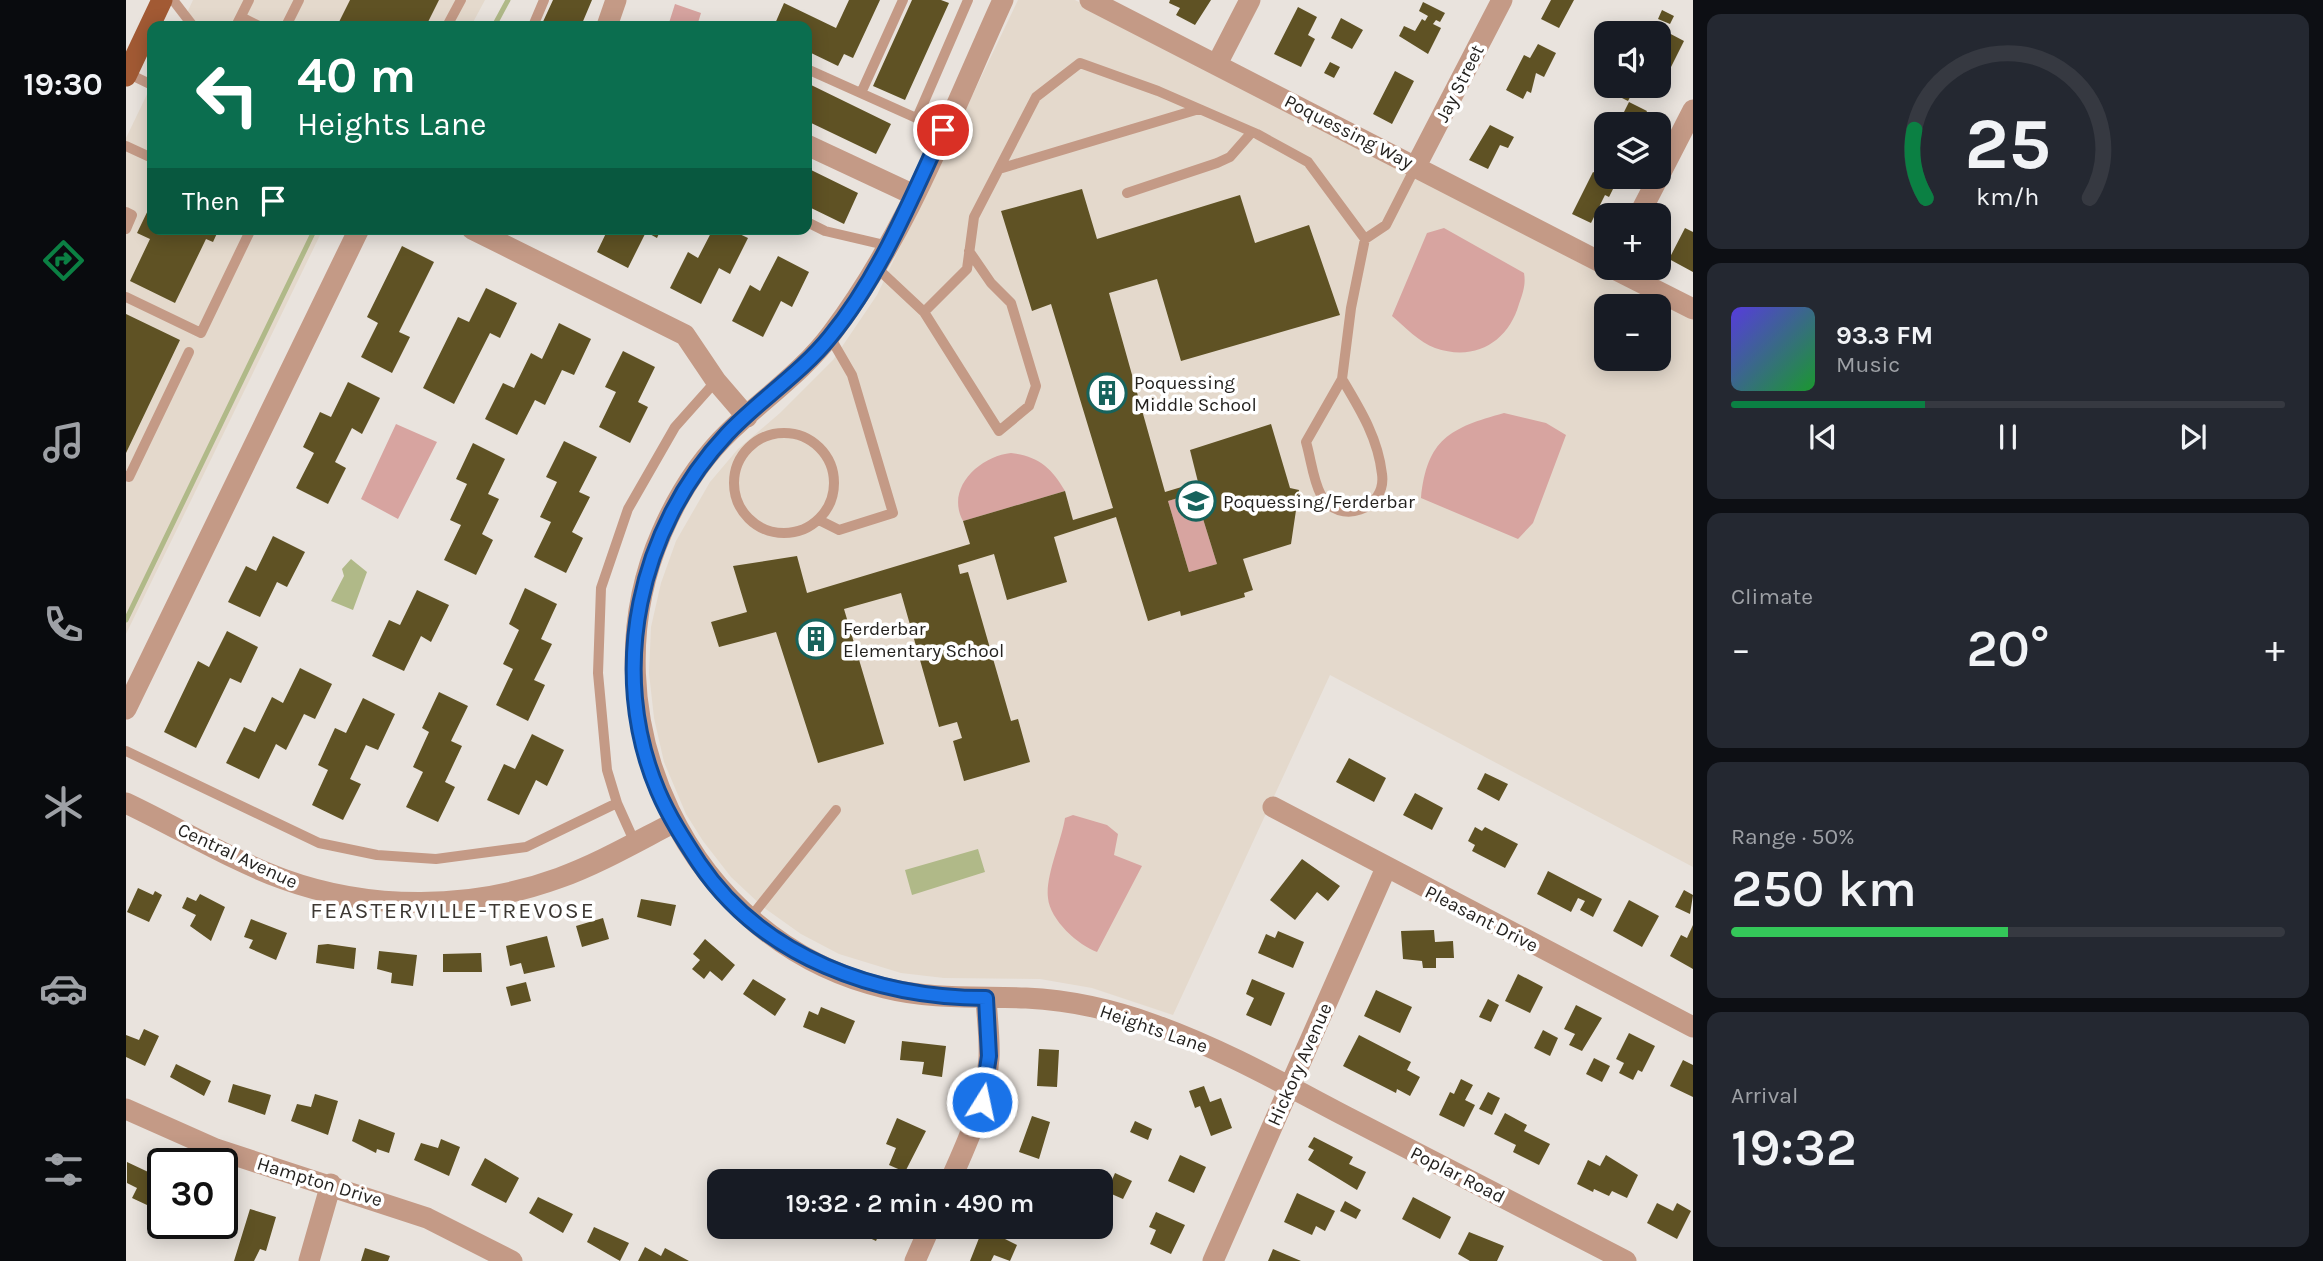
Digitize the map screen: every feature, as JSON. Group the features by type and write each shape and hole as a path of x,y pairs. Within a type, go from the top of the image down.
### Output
{"main road":[{"path":"154,21 162,0"},
{"path":"127,74 147,36"}],"street":[{"path":"609,21 616,0"},
{"name":"Heights Lane","path":"1003,0 914,195 877,268 830,337 728,433 685,488 662,531 640,599 633,648 638,720 649,767 673,822 705,872 750,918 816,963 880,988 926,996 1051,1000 1107,1010 1191,1038 1289,1087"},
{"name":"Poquessing Way","path":"1090,0 1594,259"},
{"path":"1217,64 1250,0"},
{"name":"Jay Street","path":"1416,166 1502,0"},
{"path":"1645,203 1693,110"},
{"path":"812,147 914,195"},
{"path":"126,709 356,235"},
{"path":"484,235 685,335 716,381 747,417"},
{"path":"1636,280 1693,309"},
{"name":"Central Avenue","path":"126,803 281,878 324,892 387,902 438,903 510,893 560,878 673,822"},
{"name":"Pleasant Drive","path":"1273,807 1693,1027"},
{"name":"Hickory Avenue","path":"1213,1261 1386,868"},
{"path":"955,1169 978,1117 986,1087 989,1056 986,998"},
{"name":"Poplar Road","path":"1289,1087 1626,1261"},
{"name":"Hampton Drive","path":"126,1109 186,1138 427,1217 512,1261"},
{"path":"309,1261 331,1184"},
{"path":"915,1261 925,1239"}],"lane":[{"path":"173,0 189,21"},
{"path":"239,21 249,0"},
{"path":"288,21 299,0"},
{"path":"450,21 461,0"},
{"path":"535,21 544,0"},
{"path":"861,93 903,0"},
{"path":"917,118 968,0"},
{"path":"924,312 967,269 974,217 1036,97 1080,63 1252,132 1308,162 1365,239"},
{"path":"812,71 943,130"},
{"path":"127,74 147,83"},
{"path":"999,169 1199,109"},
{"path":"1127,193 1230,157 1252,132"},
{"path":"126,146 147,156"},
{"path":"1342,379 1368,421 1383,475 1380,495 1368,507 1351,513 1334,509 1321,495 1306,442 1342,379 1351,308 1365,239 1386,225 1416,166"},
{"path":"126,212 132,215 126,229"},
{"path":"812,224 825,231 889,247"},
{"path":"126,298 201,333 248,235"},
{"path":"877,268 924,312 999,431 1029,406 1036,386 1011,303 991,283 969,251"},
{"path":"819,520 839,530 893,513 852,375 830,337"},
{"path":"126,476 129,477 189,352"},
{"path":"635,843 617,803 607,770 598,673 601,588 628,509 675,427 716,381"},
{"path":"747,417 763,437"},
{"path":"788,432 804,436 819,446 829,460 834,475 834,491 829,507 819,520 798,531 774,532 758,526 746,516 737,502 733,486 735,469 743,453 763,437 788,432"},
{"path":"126,751 319,843 377,855 436,859 526,847 617,803"},
{"path":"750,918 836,810"}],"shaded area":[{"path":"193,0 485,0 474,21 183,21"},
{"name":"Poquessing/Ferderbar","path":"1018,0 1075,0 1594,266 1594,280 1621,280 1648,294 1594,294 1594,371 1671,371 1671,306 1693,317 1693,867 1330,675 1173,1015 1092,988 1040,979 944,978 901,973 839,954 801,934 763,907 731,877 686,814 664,762 654,718 649,673 651,627 661,583 676,541 710,482 738,449 780,413 833,360 877,295"},
{"path":"675,4 701,13 699,21 670,21"},
{"path":"147,94 147,235 320,235 126,634 126,138"},
{"path":"1444,228 1524,273 1522,296 1507,329 1488,346 1476,350 1450,352 1429,346 1392,316 1427,233"},
{"path":"1504,413 1546,423 1566,435 1533,523 1518,539 1421,498 1429,462 1444,439 1469,424"},
{"path":"396,424 437,442 398,519 361,499"},
{"path":"1011,453 1043,464 1065,491 963,521 959,497 969,476 988,460"},
{"path":"1195,493 1217,564 1189,572 1168,501"},
{"path":"351,559 367,572 353,610 331,601 344,576 342,569"},
{"path":"1073,815 1107,825 1118,834 1114,855 1142,866 1097,952 1066,931 1054,915 1048,898 1049,880 1065,818"},
{"path":"978,849 985,872 912,895 905,870"}],"building":[{"path":"350,0 439,0 428,21 340,21"},
{"path":"553,0 592,0 583,21 543,21"},
{"path":"849,0 880,0 853,58 844,54 838,66 812,53 812,21 776,21 784,3 836,28"},
{"path":"912,0 941,0 949,3 905,100 873,86"},
{"path":"1170,0 1211,0 1195,25 1176,15 1180,8 1169,3"},
{"path":"1551,0 1574,0 1559,28 1541,19"},
{"path":"1423,2 1445,13 1440,22 1436,20 1433,24 1441,28 1428,54 1399,36 1404,26 1415,31 1422,19 1425,21 1428,16 1419,11"},
{"path":"1298,7 1317,17 1308,35 1315,39 1301,67 1274,54"},
{"path":"1662,10 1674,16 1671,22 1658,19"},
{"path":"1341,18 1363,30 1352,49 1331,38"},
{"path":"1671,34 1684,41 1671,67"},
{"path":"1538,44 1556,53 1544,77 1536,73 1531,93 1527,91 1523,99 1506,90 1524,55 1530,58"},
{"path":"1330,62 1340,67 1334,78 1324,73"},
{"path":"1395,71 1414,81 1392,124 1373,114"},
{"path":"812,85 891,124 876,154 812,123"},
{"path":"1629,102 1647,111 1647,112 1624,112"},
{"path":"1490,125 1514,137 1508,148 1500,145 1488,169 1469,160"},
{"path":"812,170 858,193 844,224 812,208"},
{"path":"1593,172 1594,189 1613,189 1609,197 1605,195 1601,203 1594,203 1591,223 1572,214"},
{"name":"Poquessing Middle School","path":"1082,189 1097,239 1240,195 1255,243 1309,225 1340,315 1181,361 1157,279 1109,293 1165,492 1198,482 1190,450 1271,424 1290,488 1299,490 1291,544 1243,559 1253,590 1244,593 1245,597 1181,616 1180,611 1148,621 1116,517 1054,537 1067,582 1007,600 994,554 958,565 960,574 968,572 1011,721 1018,719 1030,762 964,781 953,741 962,738 957,722 939,727 901,593 844,609 884,744 818,763 776,632 719,647 711,622 747,612 733,566 797,556 807,593 970,544 963,521 1065,491 1073,520 1113,508 1051,304 1032,311 1001,211","holes":["1195,493 1217,564 1189,572 1168,501"]},
{"path":"147,212 147,235 216,235 213,242 206,239 175,303 130,281 150,239 137,233"},
{"path":"1685,228 1693,232 1693,272 1671,260"},
{"path":"605,235 644,235 628,268 597,252"},
{"path":"710,235 742,235 748,238 730,274 719,268 701,304 670,288 688,252 698,258"},
{"path":"402,246 434,262 399,332 410,337 392,373 361,357 378,323 367,317"},
{"path":"778,256 809,272 792,307 781,301 763,337 732,321 750,285 760,291"},
{"path":"486,288 517,303 500,338 490,333 454,404 423,388 458,317 469,322"},
{"path":"126,314 180,340 126,453"},
{"path":"559,323 591,339 574,375 562,370 545,405 535,400 517,435 485,419 503,383 514,388 531,353 542,359"},
{"path":"623,351 655,367 638,402 648,407 630,443 599,427 616,392 605,387"},
{"path":"348,382 380,398 362,434 352,428 335,462 346,468 328,504 296,488 314,453 303,447 320,412 331,417"},
{"path":"564,441 597,457 579,492 590,497 572,532 583,538 566,573 534,557 551,522 540,517 557,482 546,477"},
{"path":"473,443 505,459 488,494 499,499 482,534 493,540 476,575 444,560 461,525 450,520 467,484 456,479"},
{"path":"273,536 305,552 287,587 277,582 260,617 228,602 246,566 256,571"},
{"path":"525,588 557,604 541,639 552,644 534,680 545,685 528,721 496,705 513,669 503,664 519,630 509,624"},
{"path":"417,590 449,605 431,642 421,636 404,671 372,656 389,620 400,625"},
{"path":"227,631 258,647 241,683 230,678 196,748 164,732 198,661 209,667"},
{"path":"300,668 332,684 315,719 304,714 286,750 276,744 259,779 226,763 244,727 255,732 272,697 283,703"},
{"path":"439,692 468,706 451,741 462,746 445,782 455,787 438,822 406,807 423,772 413,767 429,732 422,728"},
{"path":"363,698 395,714 378,750 366,745 350,779 361,784 343,820 312,805 328,770 318,765 335,728 346,733"},
{"path":"532,734 564,750 547,786 536,780 519,815 487,800 504,764 515,769"},
{"path":"1349,758 1386,778 1374,802 1336,782"},
{"path":"1485,773 1508,784 1499,801 1477,789"},
{"path":"1415,793 1443,808 1432,830 1403,815"},
{"path":"1475,827 1482,831 1485,827 1518,844 1505,868 1472,851 1475,845 1468,841"},
{"path":"1302,859 1340,886 1328,901 1317,892 1295,920 1270,900"},
{"path":"1548,871 1602,899 1593,917 1580,910 1585,901 1578,898 1571,912 1537,894"},
{"path":"138,888 153,895 155,891 162,895 149,922 127,912"},
{"path":"1684,890 1693,895 1690,914 1675,907"},
{"path":"200,894 225,907 211,941 190,926 196,915 182,908 187,897 196,901"},
{"path":"641,899 676,905 671,926 637,917"},
{"path":"1629,900 1659,916 1642,947 1613,931"},
{"path":"603,918 609,939 582,947 576,926"},
{"path":"251,919 287,933 276,960 249,948 253,940 244,937"},
{"path":"1693,925 1693,969 1670,956 1681,935 1687,938"},
{"path":"1434,930 1435,942 1453,941 1454,958 1436,958 1436,968 1423,968 1422,961 1403,959 1401,931"},
{"path":"1278,931 1304,942 1293,968 1258,953 1266,934 1275,938"},
{"path":"547,936 555,967 524,974 521,963 510,966 506,946"},
{"path":"705,939 735,965 722,981 710,971 704,979 692,969 700,960 693,954"},
{"path":"318,945 356,948 354,969 316,963"},
{"path":"379,951 417,955 413,986 391,983 392,973 377,969"},
{"path":"481,953 482,972 443,972 443,954"},
{"path":"1518,974 1543,987 1530,1013 1505,1001"},
{"path":"753,979 786,999 775,1016 743,994"},
{"path":"1252,979 1285,993 1271,1026 1246,1015 1254,998 1246,994"},
{"path":"526,982 531,1001 511,1006 506,987"},
{"path":"1376,990 1412,1007 1400,1033 1364,1016"},
{"path":"1488,999 1499,1005 1491,1022 1479,1017"},
{"path":"1576,1005 1602,1018 1582,1051 1569,1045 1575,1034 1564,1029"},
{"path":"821,1007 855,1021 845,1044 803,1027 809,1011 818,1015"},
{"path":"144,1029 159,1036 145,1066 126,1057 126,1035 139,1040"},
{"path":"1543,1030 1558,1038 1550,1056 1534,1048"},
{"path":"1629,1033 1655,1046 1642,1072 1638,1070 1633,1080 1619,1073 1624,1063 1616,1059"},
{"path":"1359,1035 1411,1062 1407,1070 1420,1077 1410,1096 1397,1089 1396,1093 1343,1066"},
{"path":"902,1041 946,1046 942,1077 922,1074 924,1062 900,1060"},
{"path":"1039,1049 1059,1050 1057,1087 1037,1086"},
{"path":"1594,1058 1610,1066 1602,1082 1586,1074"},
{"path":"1683,1060 1693,1065 1693,1097 1670,1086"},
{"path":"176,1064 211,1081 204,1096 170,1077"},
{"path":"1461,1079 1473,1085 1465,1100 1475,1105 1464,1127 1439,1115 1450,1092 1454,1094"},
{"path":"233,1084 271,1095 265,1115 228,1102"},
{"path":"1204,1086 1210,1102 1221,1098 1232,1128 1211,1136 1200,1106 1195,1108 1189,1091"},
{"path":"1488,1092 1500,1098 1492,1115 1479,1109"},
{"path":"315,1094 338,1101 328,1135 291,1121 297,1104 311,1107"},
{"path":"1505,1113 1527,1125 1524,1131 1550,1144 1539,1165 1513,1152 1516,1145 1494,1134"},
{"path":"1032,1116 1050,1122 1039,1159 1019,1152"},
{"path":"897,1118 926,1131 907,1169 889,1165 896,1148 886,1144"},
{"path":"359,1119 395,1133 389,1153 377,1149 376,1153 352,1141"},
{"path":"1135,1121 1152,1129 1148,1140 1130,1132"},
{"path":"1314,1137 1353,1157 1349,1164 1366,1172 1357,1190 1308,1160 1314,1150 1308,1147"},
{"path":"441,1139 460,1147 449,1176 414,1160 421,1143 438,1148"},
{"path":"1180,1155 1206,1167 1194,1193 1168,1181"},
{"path":"1606,1155 1638,1175 1627,1198 1612,1191 1609,1196 1594,1189 1593,1192 1577,1184 1588,1160 1600,1166"},
{"path":"485,1158 519,1178 506,1203 471,1185"},
{"path":"127,1162 147,1171 147,1205 132,1198 137,1188 127,1183"},
{"path":"1115,1173 1132,1181 1123,1199 1113,1195"},
{"path":"1297,1193 1335,1211 1325,1231 1316,1226 1312,1235 1284,1222"},
{"path":"538,1197 573,1214 563,1233 529,1213"},
{"path":"1413,1197 1451,1217 1440,1239 1402,1219"},
{"path":"1345,1201 1361,1210 1356,1219 1340,1211"},
{"path":"1657,1203 1673,1211 1677,1203 1691,1211 1677,1239 1647,1223"},
{"path":"250,1209 276,1217 266,1251 260,1249 254,1261 234,1261"},
{"path":"1156,1212 1185,1225 1171,1254 1150,1244 1156,1230 1149,1227"},
{"path":"594,1227 629,1243 620,1261 587,1242"},
{"path":"1469,1232 1504,1246 1497,1261 1470,1261 1458,1254"},
{"path":"979,1239 1005,1239 1017,1245 1010,1261 994,1255 991,1261 970,1261"},
{"path":"645,1247 661,1256 665,1248 689,1261 638,1261"},
{"path":"365,1248 390,1256 388,1261 361,1261"},
{"path":"1273,1249 1301,1261 1268,1261"}],"waterway":[{"path":"497,21 508,0"},
{"path":"126,620 312,235"}],"place":[{"name":"Poquessing Middle School","path":"1107,393"},
{"name":"Poquessing/Ferderbar","path":"1196,501"},
{"name":"Ferderbar Elementary School","path":"816,639"}],"district":[{"name":"FEASTERVILLE-TREVOSE","path":"453,910"}],"route":[{"path":"943,130 889,247 830,337 773,394 728,433 685,488 662,531 646,576 633,648 633,672 638,720 657,790 673,822 705,872 750,918 775,938 816,963 880,988 926,996 986,998 989,1056 982,1102"}]}
